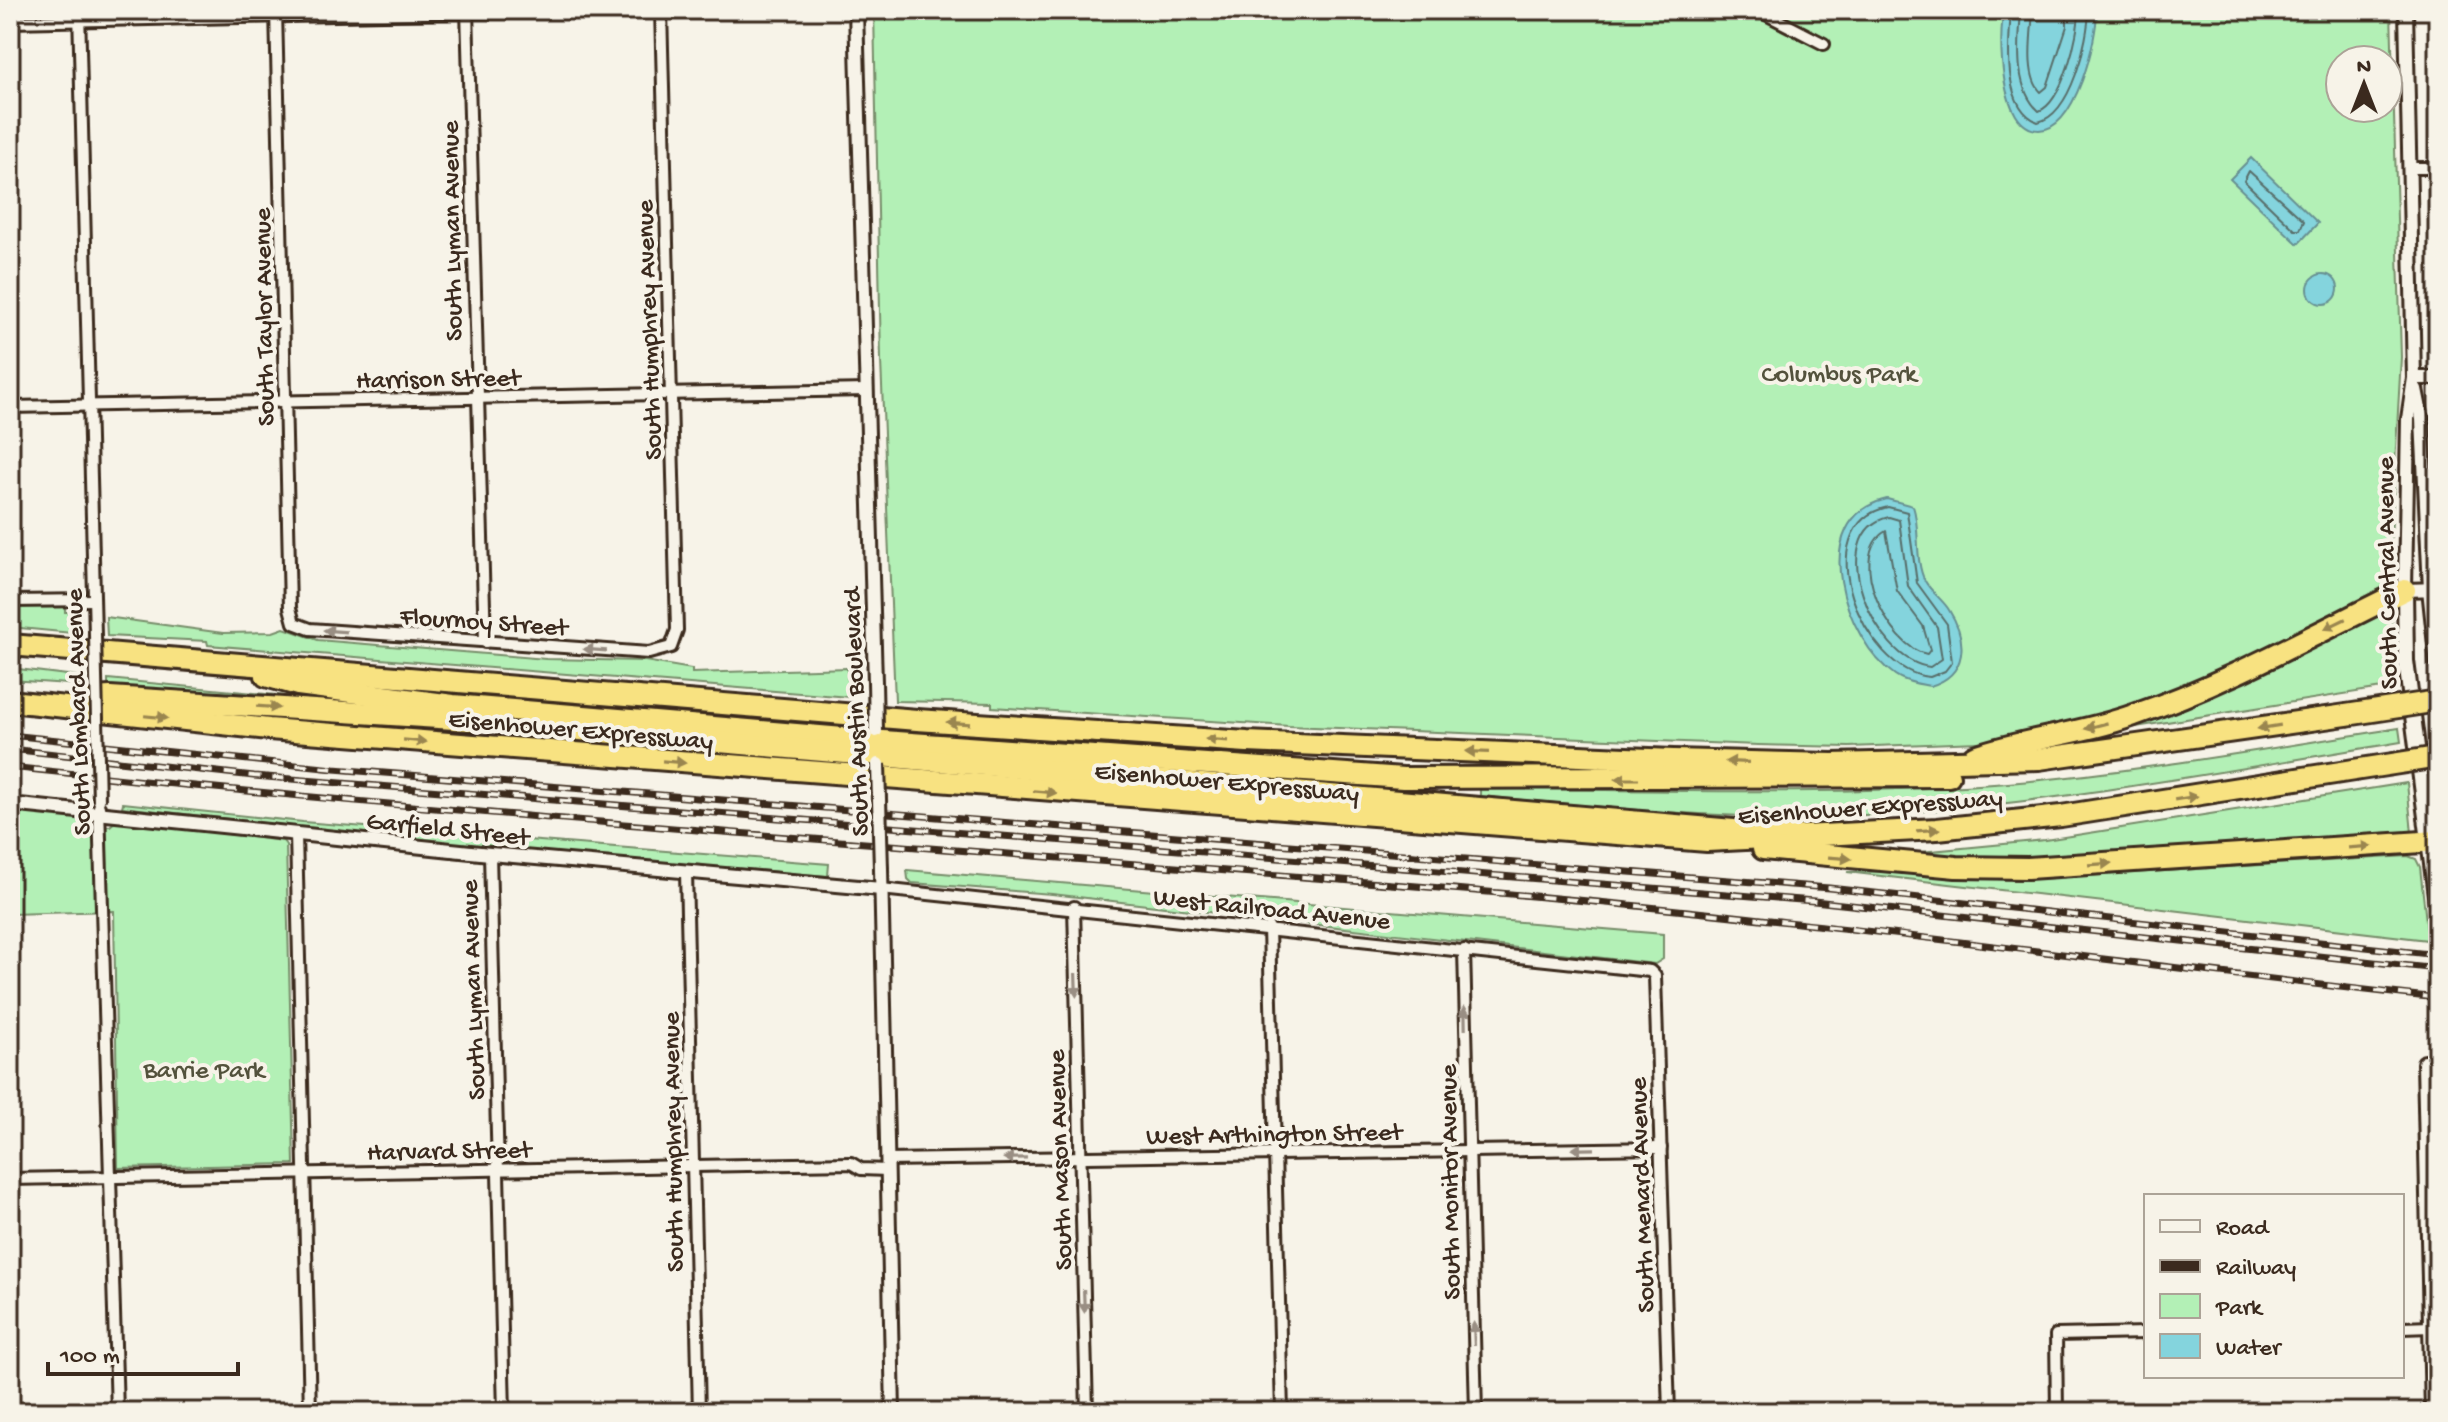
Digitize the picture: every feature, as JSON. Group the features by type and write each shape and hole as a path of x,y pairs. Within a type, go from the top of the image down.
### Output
{"highway":[{"path":"1956,762 2009,744 2078,731 2163,705 2405,590"},
{"name":"Eisenhower Expressway","path":"10,645 917,720 1247,742 1720,761 1956,762 2039,759 2438,701"},
{"path":"217,663 298,685 453,705 1701,825 1795,839"},
{"path":"16,702 110,697 877,748 1403,778 1884,778 1970,775 2039,759"},
{"name":"Eisenhower Expressway","path":"16,702 269,729 1707,841 1795,839 2061,816 2438,757"},
{"path":"1707,841 1808,856 1956,867 2028,868 2434,842"}],"main road":[{"name":"South Central Avenue","path":"2434,589 2438,664"},
{"name":"South Central Avenue","path":"2405,590 2406,661 2434,842 2438,911"},
{"path":"2433,1412 2425,1063 2435,1066"}],"street":[{"path":"10,22 79,15 568,10"},
{"name":"South Humphrey Avenue","path":"661,10 677,620 676,639 671,647"},
{"name":"South Austin Boulevard","path":"856,10 893,1412"},
{"path":"1758,10 1824,44"},
{"name":"South Central Avenue","path":"2405,590 2408,419 2414,378 2406,10"},
{"name":"South Lyman Avenue","path":"467,11 485,642"},
{"name":"South Taylor Avenue","path":"276,13 290,608 294,623"},
{"name":"South Lombard Avenue","path":"79,15 117,1412"},
{"path":"2410,168 2438,168"},
{"path":"2414,378 2438,378"},
{"name":"South Central Avenue","path":"2414,378 2422,419 2434,589"},
{"name":"Harrison Street","path":"10,407 867,390"},
{"path":"2405,590 2434,589"},
{"path":"10,601 94,600"},
{"name":"Flournoy Street","path":"294,623 310,629 649,653 671,647"},
{"name":"Garfield Street","path":"10,804 99,806 296,834 881,889"},
{"path":"296,834 310,1412"},
{"name":"South Lyman Avenue","path":"490,854 504,1412"},
{"name":"South Humphrey Avenue","path":"686,872 699,1412"},
{"name":"West Railroad Avenue","path":"881,889 1641,969 1655,976"},
{"name":"South Mason Avenue","path":"1074,907 1087,1412"},
{"path":"1269,928 1282,1412"},
{"name":"South Monitor Avenue","path":"1464,950 1476,1412"},
{"name":"South Menard Avenue","path":"1655,976 1669,1412"},
{"name":"West Arthington Street","path":"887,1165 1080,1157 1661,1148"},
{"name":"Harvard Street","path":"10,1179 851,1163 861,1169 887,1165"},
{"path":"2404,1328 2431,1327"},
{"path":"2057,1412 2056,1335 2144,1333"}],"green space":[{"name":"Columbus Park","path":"874,10 2391,10 2392,44 2324,44 2324,124 2394,124 2401,357 2390,555 2387,556 2385,588 2378,595 2135,709 2030,735 1979,742 1849,747 1289,726 992,707 992,703 895,701 881,361"},
{"path":"10,606 65,607 65,612 80,612 82,634 10,627"},
{"path":"2388,609 2392,619 2395,686 2135,727 2134,721"},
{"path":"106,617 223,633 273,632 284,628 318,640 546,659 645,661 692,669 692,673 847,668 849,697 208,645 207,641 107,636"},
{"path":"10,668 83,677 83,685 10,680"},
{"path":"108,679 297,697 108,686"},
{"path":"2399,728 2401,742 2123,788 1912,812 1751,816 1661,812 1480,796 1480,789 1810,791 2008,783 2155,766"},
{"path":"2407,783 2412,833 2022,858 1921,857 1921,852 2045,840"},
{"path":"123,803 303,822 829,864 828,876 469,846 122,807"},
{"name":"Barrie Park","path":"10,807 86,818 93,826 110,826 117,820 283,841 286,845 294,1164 118,1168 114,911 10,914"},
{"path":"2408,856 2416,859 2420,867 2428,940 1847,872 1916,871 1916,875 2017,880"},
{"path":"907,870 1663,934 1663,959 1655,964 1052,894 912,883"}],"water":[{"path":"2004,10 2097,10 2093,41 2082,81 2064,115 2052,126 2039,130 2026,126 2016,115 2009,99 2002,59"},
{"path":"2251,158 2318,223 2298,244 2230,179"},
{"path":"2323,274 2333,279 2338,289 2333,299 2323,304 2313,299 2308,289 2313,279"},
{"path":"1887,499 1913,506 1922,573 1949,610 1959,633 1961,655 1958,665 1943,681 1930,686 1895,675 1877,658 1861,636 1841,581 1840,554 1846,530 1861,511"}],"railway":[{"path":"10,735 334,769 1829,888 2438,955"},
{"path":"10,749 254,776 1814,901 2438,969"},
{"path":"10,767 559,819 1596,902 1837,927 2438,998"}]}
